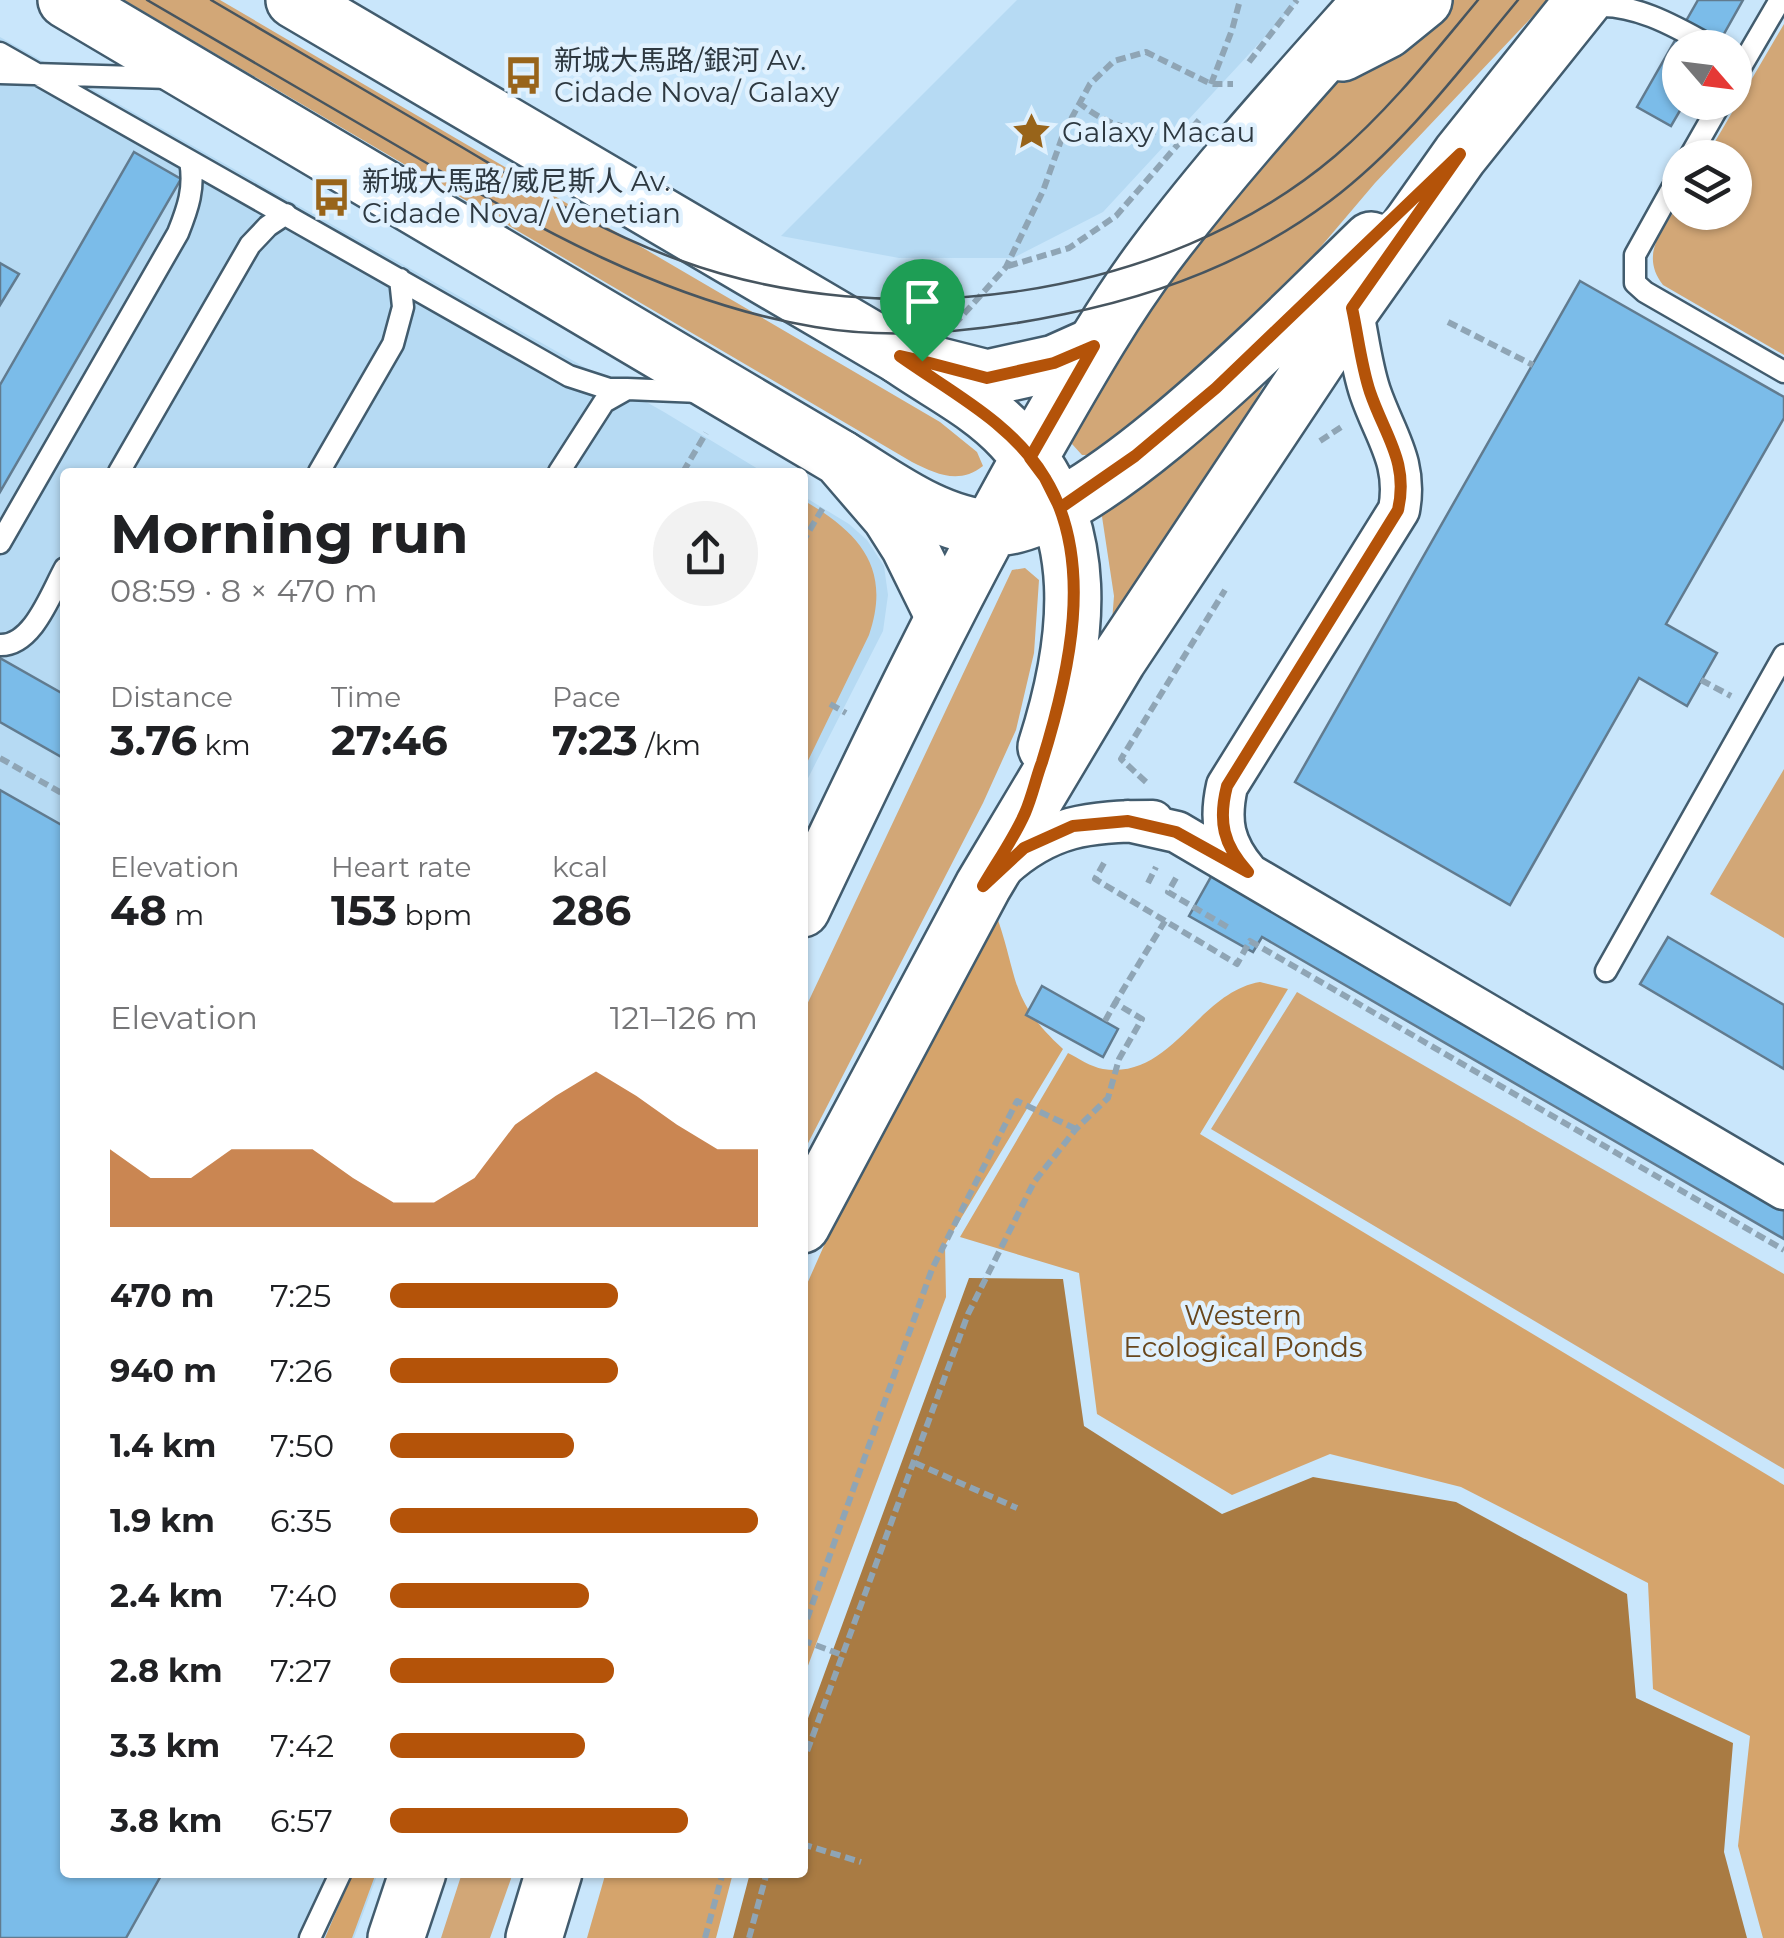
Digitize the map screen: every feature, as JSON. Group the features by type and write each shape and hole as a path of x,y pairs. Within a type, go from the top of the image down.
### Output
{"main road":[{"path":"66,0 201,80 727,417 890,516 910,546 943,615"},
{"path":"294,0 911,358 1011,435 1045,478 1060,508 1072,554 1074,584 1070,637 1049,738 1026,812"},
{"path":"808,889 943,615 1094,346 1154,256 1239,150 1372,0"},
{"path":"1312,68 1387,30 1424,0"},
{"path":"808,1214 983,886 1118,660 1352,308 1460,154 1579,7"},
{"path":"834,479 990,528 1017,526 1060,508 1135,456 1216,388 1460,154"},
{"path":"911,358 987,378 1054,363 1094,346"},
{"path":"396,1938 416,1878"},
{"path":"534,1938 552,1878"}],"street":[{"path":"983,886 1024,848 1073,826 1166,821 1200,809 1227,786 1398,510 1404,486 1400,462 1369,389 1352,308"},
{"path":"1227,786 1222,809 1223,833 1232,855 1248,872"},
{"path":"1128,821 1176,832 1248,872 1784,1189"}],"lane":[{"path":"1752,49 1780,0"},
{"path":"1579,7 1596,3 1636,4 1682,30"},
{"path":"0,54 569,376 727,417"},
{"path":"0,72 201,80"},
{"path":"0,543 178,233 194,180 190,162"},
{"path":"1662,206 1635,255 1635,283 1784,372"},
{"path":"121,468 250,245 286,214"},
{"path":"321,468 392,344 403,306 400,279"},
{"path":"561,468 604,402 628,389"},
{"path":"0,645 18,642 29,630 60,577"},
{"path":"1606,971 1784,655"},
{"path":"310,1938 339,1878"}],"path":[{"path":"1211,84 1240,0"},
{"path":"1220,98 1297,0"},
{"path":"911,358 1006,266 1043,190 1078,102 1114,61 1146,52 1211,84 1231,86"},
{"path":"1078,102 1120,128 1186,134"},
{"path":"1006,266 1069,248 1116,216 1208,110"},
{"path":"1448,322 1533,366"},
{"path":"1313,446 1354,418 1369,389"},
{"path":"684,468 708,430 727,417"},
{"path":"808,531 834,479"},
{"path":"1232,578 1121,759 1148,783 1095,879 1237,964 1250,941 1784,1250"},
{"path":"0,758 60,792"},
{"path":"1148,883 1156,867"},
{"path":"1176,878 1168,892 1229,928"},
{"path":"1105,1021 1165,921"},
{"path":"808,1748 968,1314 1034,1182 1076,1128 1108,1098 1119,1060 1142,1019 1116,1004"},
{"path":"808,1616 932,1268 1017,1100 1076,1128"},
{"path":"915,1463 1017,1508"},
{"path":"808,1642 842,1655"},
{"path":"808,1846 860,1862"},
{"path":"705,1938 721,1878"},
{"path":"749,1938 765,1878"}],"shaded area":[{"path":"124,0 220,0 940,422 977,452 983,466 956,476 939,474 912,462"},
{"name":"Galaxy Macau","path":"1017,0 1299,0 1103,212 1013,258 899,258 781,236"},
{"path":"1444,0 1548,0 1375,183 1257,322 1098,455 1082,455 1072,444 1075,431 1131,324 1300,103"},
{"path":"1784,24 1784,355 1663,285 1653,263 1662,230 1752,230 1752,140 1716,140 1728,120 1752,120 1752,79"},
{"path":"0,37 756,468 60,468 60,1878 376,1878 354,1938 0,1938"},
{"path":"1266,381 1110,647 1114,596 1101,510"},
{"path":"808,499 849,524 867,540 884,566 888,595 883,631 808,778"},
{"path":"808,503 840,525 866,554 876,590 869,635 808,761"},
{"path":"1025,568 1039,580 1034,653 1016,730 983,803 808,1143 808,1002 1012,570"},
{"path":"1784,769 1784,938 1710,894"},
{"path":"1297,992 1784,1274 1784,1469 1211,1129"},
{"path":"969,1278 1063,1279 1084,1426 1222,1514 1313,1477 1456,1502 1627,1594 1636,1698 1733,1743 1724,1852 1747,1938 733,1938 749,1878 808,1878 808,1718"},
{"path":"460,1878 511,1878 490,1938 441,1938"}],"green space":[{"path":"998,920 1025,1003 1063,1049 945,1245 946,1297 808,1666 808,1282 834,1223"},
{"name":"Western Ecological Ponds","path":"1260,982 1288,989 1200,1134 1784,1485 1784,1938 1763,1938 1738,1846 1750,1736 1653,1689 1648,1583 1461,1487 1330,1454 1232,1495 1097,1414 1079,1273 960,1237 1068,1053 1103,1069 1127,1069 1167,1049 1219,1001"},
{"path":"350,1878 374,1878 352,1938 325,1938"},
{"path":"604,1878 732,1878 716,1938 587,1938"}],"building":[{"path":"1698,0 1743,0 1726,30 1681,30"},
{"path":"1662,63 1662,120 1674,120 1671,126 1637,107"},
{"path":"134,152 181,179 0,492 0,385"},
{"path":"0,263 19,274 0,305"},
{"path":"1580,281 1784,397 1784,418 1666,624 1717,653 1687,706 1639,678 1510,905 1295,782"},
{"path":"0,658 60,692 60,756 0,722"},
{"path":"0,790 60,824 60,1878 160,1878 126,1938 0,1938"},
{"path":"1212,875 1784,1205 1784,1239 1262,937 1253,952 1189,916"},
{"path":"1668,937 1784,1005 1784,1069 1640,984"},
{"path":"1042,986 1118,1029 1103,1057 1026,1015"}],"tram line":[{"path":"147,0 503,207 602,258 706,300 760,315 846,331 909,334 1003,325 1100,306 1204,272 1269,240 1330,201 1382,156 1430,106 1518,0"},
{"path":"211,0 543,195 651,249 760,283 845,296 932,299 1020,291 1107,273 1189,244 1266,205 1335,156 1374,120 1478,0"}],"place":[{"name":"新城大馬路/銀河 Av. Cidade Nova/ Galaxy","path":"524,76"},
{"name":"Galaxy Macau","path":"1032,132"},
{"name":"新城大馬路/威尼斯人 Av. Cidade Nova/ Venetian","path":"332,197"}],"route":[{"path":"922,361 900,356 979,408 1011,435 1045,478 1060,508 1072,554 1070,637 1049,738 1026,812 983,886 1024,848 1073,826 1128,821 1176,832 1248,872 1232,855 1223,833 1222,809 1227,786 1398,510 1404,486 1400,462 1369,389 1352,308 1460,154 1216,388 1135,456 1060,508 1045,478 1030,458 1094,346 1054,363 987,378 922,361"}]}
